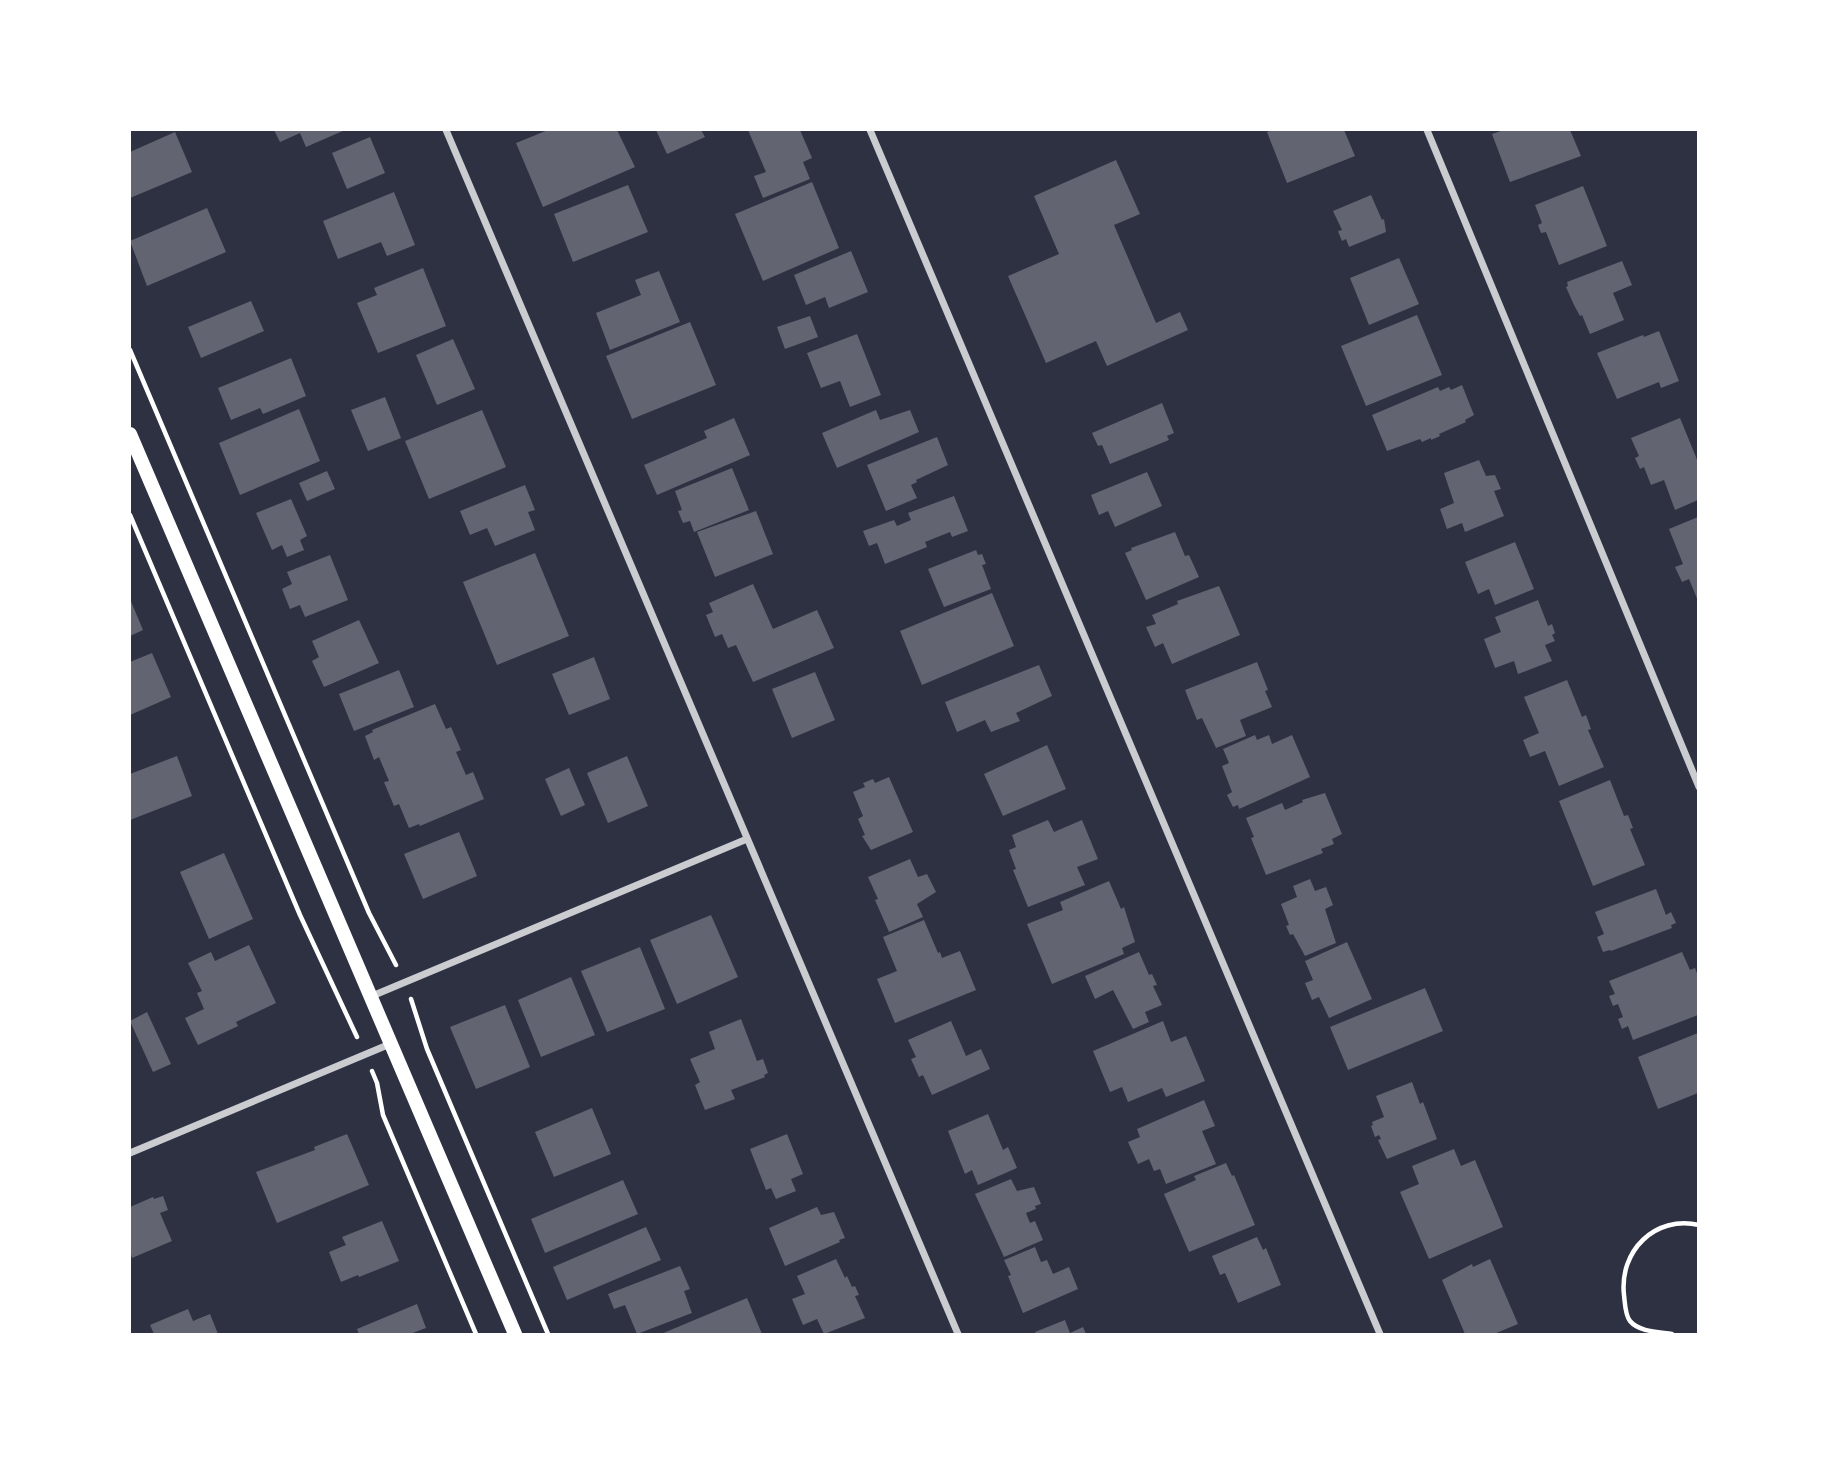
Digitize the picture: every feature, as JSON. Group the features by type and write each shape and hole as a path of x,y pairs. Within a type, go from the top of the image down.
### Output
{"main road":[{"path":"130,434 515,1335"}],"street":[{"path":"446,130 958,1335"},
{"path":"870,130 1380,1335"},
{"path":"1427,130 1699,787"},
{"path":"372,996 747,839"},
{"path":"130,1153 391,1043"}],"path":[{"path":"130,350 369,913 390,951"},
{"path":"130,515 300,915 351,1021"},
{"path":"417,1014 427,1049 548,1335"},
{"path":"377,1083 383,1115 476,1335"},
{"path":"1672,1335 1642,1329 1630,1321 1623,1287 1625,1270 1633,1251 1644,1239 1665,1225 1684,1221 1699,1224"}],"building":[{"path":"274,130 345,130 306,147 300,133 280,142"},
{"path":"548,130 617,130 635,167 543,207 516,143"},
{"path":"656,130 701,130 705,137 667,154"},
{"path":"748,130 800,130 812,158 803,162 810,179 763,198 754,176 766,172"},
{"path":"1344,130 1355,156 1287,183 1267,132"},
{"path":"1504,130 1570,130 1581,156 1510,182 1492,134"},
{"path":"175,132 192,172 130,198 130,152"},
{"path":"370,137 385,173 347,189 332,153"},
{"path":"1116,160 1140,214 1114,225 1156,323 1180,312 1188,330 1107,366 1096,341 1046,363 1008,276 1059,254 1034,196"},
{"path":"812,182 839,248 763,281 735,214"},
{"path":"628,185 648,232 573,262 554,214"},
{"path":"1583,186 1607,246 1559,265 1546,232 1541,233 1538,225 1542,223 1535,205"},
{"path":"394,192 415,245 387,256 381,242 338,259 323,221"},
{"path":"1371,195 1382,220 1384,219 1386,232 1349,247 1346,239 1342,241 1338,231 1342,230 1333,211"},
{"path":"207,208 226,252 147,286 130,241"},
{"path":"851,251 868,292 829,308 825,297 806,305 794,275"},
{"path":"1399,258 1419,304 1369,325 1350,278"},
{"path":"1622,261 1632,285 1613,293 1624,320 1590,334 1566,287 1567,282"},
{"path":"423,268 446,326 378,353 357,303 377,295 374,288"},
{"path":"659,271 680,322 610,350 596,313 641,295 635,280"},
{"path":"251,301 264,331 201,358 188,327"},
{"path":"1417,315 1442,375 1366,406 1341,346"},
{"path":"810,316 818,337 785,349 777,327"},
{"path":"690,322 716,385 632,419 606,356"},
{"path":"1659,331 1679,381 1661,388 1659,382 1617,399 1597,353"},
{"path":"857,334 881,395 850,407 840,381 821,388 807,353"},
{"path":"453,339 475,389 437,405 416,355"},
{"path":"291,358 306,396 263,414 260,408 231,420 218,388"},
{"path":"1462,385 1474,415 1431,440 1422,442 1420,439 1387,451 1372,415 1438,387 1440,391"},
{"path":"385,397 401,438 368,451 351,410"},
{"path":"1162,403 1174,433 1167,436 1169,440 1110,464 1102,445 1098,446 1092,433"},
{"path":"299,409 320,461 240,495 219,443"},
{"path":"482,410 506,467 429,499 405,441"},
{"path":"876,410 880,420 910,410 919,432 837,468 822,433"},
{"path":"734,418 750,455 657,495 644,465 707,438 704,431"},
{"path":"1680,418 1698,462 1698,500 1675,510 1664,480 1651,485 1644,467 1640,469 1635,458 1639,456 1631,438"},
{"path":"937,437 948,465 911,485 917,498 886,511 867,465"},
{"path":"1479,460 1486,476 1495,475 1501,489 1494,491 1504,516 1465,532 1462,523 1447,529 1440,509 1454,503 1444,473"},
{"path":"732,468 749,510 694,532 690,521 683,523 678,511 682,510 675,491"},
{"path":"327,471 335,489 307,501 299,483"},
{"path":"1147,472 1162,506 1115,527 1108,511 1099,515 1091,495"},
{"path":"525,485 535,510 528,512 535,530 495,546 487,528 470,535 460,511"},
{"path":"954,496 968,531 952,537 950,532 925,542 927,547 885,564 877,543 869,546 863,531 894,520 897,526 911,520 908,513"},
{"path":"291,499 307,536 300,540 304,550 287,557 282,545 272,550 256,513"},
{"path":"756,511 773,554 715,577 697,532"},
{"path":"1698,517 1698,601 1689,579 1682,582 1675,567 1683,564 1669,529"},
{"path":"1175,532 1185,556 1189,555 1199,577 1146,600 1125,553 1132,550 1131,548"},
{"path":"1515,542 1534,589 1495,605 1489,589 1478,594 1465,562"},
{"path":"976,550 978,555 982,554 986,564 982,565 991,589 944,607 928,569"},
{"path":"535,553 569,636 497,665 463,582"},
{"path":"330,555 348,600 305,617 300,605 290,609 282,589 292,584 287,572"},
{"path":"753,584 773,629 817,610 834,648 753,682 736,645 728,648 722,634 715,637 706,615 713,612 709,603"},
{"path":"1219,586 1240,635 1172,664 1163,643 1155,647 1146,627 1156,624 1152,615 1178,604 1177,601"},
{"path":"992,593 1014,646 922,685 900,631"},
{"path":"130,599 143,630 130,636"},
{"path":"1538,600 1548,626 1552,624 1555,633 1552,635 1555,641 1545,645 1552,661 1518,674 1514,661 1495,668 1484,639 1501,632 1495,617"},
{"path":"359,620 379,663 324,687 312,661 319,657 312,641"},
{"path":"152,653 171,697 130,715 130,662"},
{"path":"594,657 610,699 569,715 552,674"},
{"path":"1257,662 1272,707 1240,720 1246,736 1216,748 1202,718 1197,720 1185,690"},
{"path":"1039,665 1052,696 1016,713 1020,721 991,732 985,720 957,732 945,702"},
{"path":"399,670 414,707 354,731 339,694"},
{"path":"815,672 835,720 792,738 772,689"},
{"path":"1567,680 1582,717 1586,715 1591,729 1588,730 1604,767 1559,786 1545,751 1530,757 1523,740 1539,733 1524,697"},
{"path":"435,704 446,729 451,727 461,750 456,752 466,775 473,772 484,799 420,826 419,824 409,828 399,804 394,806 384,782 389,781 379,757 374,760 365,736 373,732 372,730"},
{"path":"1255,735 1257,740 1269,735 1272,744 1292,735 1310,777 1239,809 1238,805 1233,807 1227,795 1232,792 1222,766 1229,763 1223,749"},
{"path":"1047,745 1066,789 1003,816 984,774"},
{"path":"177,756 192,796 130,820 130,774"},
{"path":"627,756 648,806 608,823 587,773"},
{"path":"569,768 585,805 561,816 545,779"},
{"path":"889,777 913,832 871,850 862,836 865,835 858,819 863,816 853,792 865,787 863,783 873,779 875,783"},
{"path":"1610,780 1624,816 1628,815 1633,828 1630,829 1645,865 1593,886 1559,801"},
{"path":"1325,793 1342,834 1332,839 1334,844 1321,849 1323,853 1266,875 1246,818 1282,803 1285,810 1303,802 1302,800"},
{"path":"1048,820 1054,832 1082,820 1098,859 1077,867 1085,885 1028,907 1013,870 1016,869 1009,850 1016,847 1012,835"},
{"path":"459,832 477,876 423,899 404,854"},
{"path":"224,853 253,919 209,939 180,872"},
{"path":"910,859 918,877 927,874 936,892 917,904 923,917 889,932 868,877"},
{"path":"1310,879 1315,891 1326,887 1333,905 1325,909 1336,943 1305,956 1293,934 1290,935 1281,904 1297,897 1293,886"},
{"path":"1109,881 1121,909 1124,907 1135,942 1122,948 1124,954 1052,984 1027,924 1063,910 1060,902"},
{"path":"1656,889 1666,915 1671,912 1676,923 1671,925 1672,928 1603,952 1597,937 1604,934 1595,912"},
{"path":"711,915 738,977 677,1004 650,940"},
{"path":"924,920 942,958 960,951 976,990 895,1023 877,979 897,971 883,937"},
{"path":"1347,942 1372,999 1329,1018 1319,997 1312,1000 1305,983 1313,980 1305,961"},
{"path":"249,945 276,1003 236,1022 238,1026 198,1045 185,1018 204,1009 197,993 202,991 188,963 211,952 215,961"},
{"path":"640,947 665,1009 607,1032 581,971"},
{"path":"1139,952 1149,975 1152,974 1157,985 1153,986 1162,1005 1145,1012 1149,1022 1133,1029 1113,990 1095,999 1085,976"},
{"path":"1682,952 1690,970 1695,968 1698,976 1698,1015 1633,1040 1628,1026 1622,1029 1618,1019 1623,1017 1618,1004 1613,1006 1609,996 1615,994 1609,981"},
{"path":"571,977 595,1035 541,1057 518,1000"},
{"path":"1425,988 1443,1031 1348,1070 1330,1027"},
{"path":"505,1005 530,1067 476,1089 450,1027"},
{"path":"147,1012 171,1064 153,1072 130,1021"},
{"path":"741,1019 757,1061 763,1059 768,1073 765,1077 731,1090 735,1099 705,1110 695,1085 700,1082 690,1059 715,1049 709,1032"},
{"path":"951,1021 966,1056 981,1049 990,1069 932,1095 923,1075 919,1077 911,1059 916,1057 908,1040"},
{"path":"1163,1021 1171,1042 1186,1036 1205,1081 1166,1097 1162,1088 1128,1102 1122,1087 1110,1092 1093,1051"},
{"path":"1698,1033 1698,1093 1658,1109 1638,1057"},
{"path":"1412,1082 1437,1139 1387,1159 1378,1140 1381,1139 1379,1135 1375,1137 1371,1126 1372,1122 1384,1117 1376,1096"},
{"path":"1204,1100 1215,1126 1202,1131 1216,1164 1166,1184 1160,1169 1154,1171 1149,1159 1138,1164 1128,1142 1140,1137 1137,1129"},
{"path":"592,1108 611,1154 554,1177 535,1132"},
{"path":"988,1114 1003,1150 1008,1147 1017,1168 978,1185 972,1170 965,1174 948,1131"},
{"path":"347,1134 369,1185 277,1223 256,1172 315,1150 314,1147"},
{"path":"787,1134 803,1174 791,1179 796,1191 776,1199 771,1188 766,1190 750,1149"},
{"path":"1454,1149 1461,1166 1475,1160 1503,1227 1429,1259 1400,1192 1419,1184 1412,1166"},
{"path":"1226,1163 1232,1176 1234,1175 1255,1225 1189,1252 1164,1194 1196,1180 1194,1176"},
{"path":"1011,1179 1017,1191 1034,1187 1041,1204 1026,1213 1030,1223 1035,1221 1043,1240 1004,1257 975,1194"},
{"path":"623,1180 638,1214 545,1253 531,1219"},
{"path":"163,1196 168,1210 160,1213 172,1241 132,1258 130,1207 153,1197"},
{"path":"817,1207 821,1215 834,1212 845,1238 785,1266 769,1228"},
{"path":"382,1221 399,1261 341,1282 329,1252 346,1245 342,1237"},
{"path":"646,1227 661,1260 567,1300 553,1267"},
{"path":"1257,1237 1263,1250 1266,1248 1281,1285 1238,1303 1225,1273 1220,1275 1212,1256"},
{"path":"1035,1247 1041,1262 1047,1260 1053,1274 1069,1267 1078,1289 1023,1313 1004,1260"},
{"path":"836,1259 845,1278 847,1276 852,1287 855,1286 859,1295 855,1296 865,1318 824,1334 817,1319 803,1325 792,1299 805,1294 797,1276"},
{"path":"1490,1259 1518,1324 1494,1334 1465,1334 1442,1280 1472,1264 1473,1267"},
{"path":"680,1266 690,1289 684,1291 692,1313 637,1334 625,1305 614,1309 608,1294"},
{"path":"747,1298 762,1334 661,1334"},
{"path":"417,1304 426,1328 410,1334 359,1334 357,1329"},
{"path":"188,1309 193,1321 210,1314 218,1334 154,1334 150,1325"},
{"path":"1065,1320 1070,1333 1083,1327 1086,1334 1035,1332"}]}
